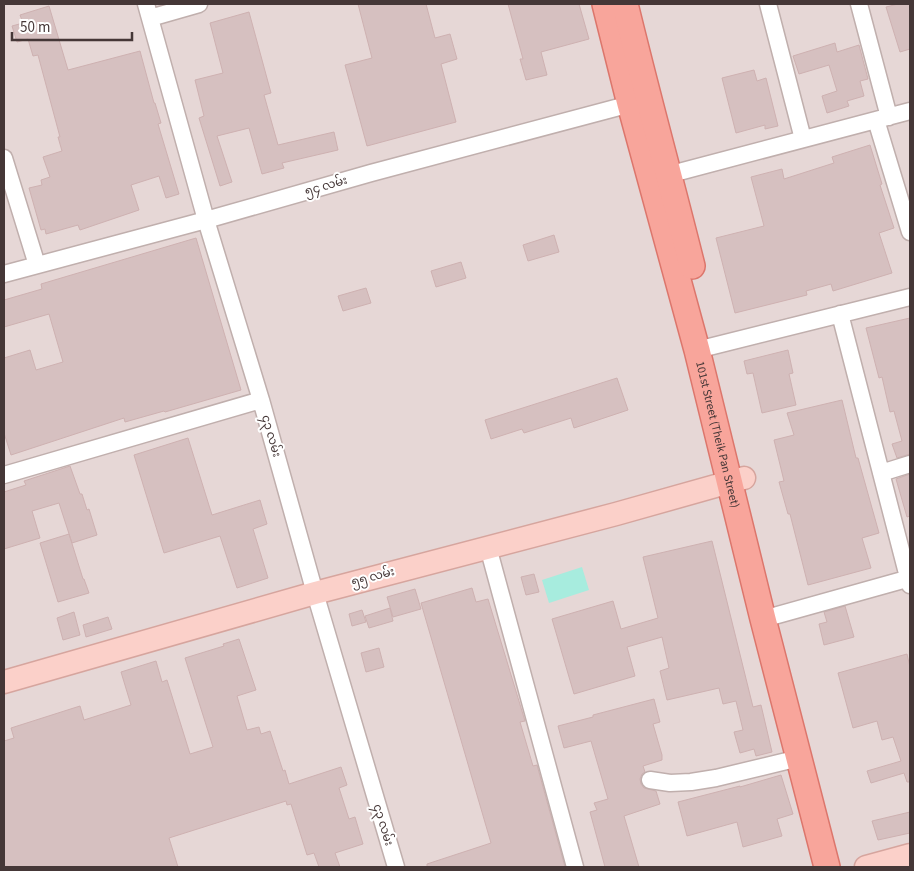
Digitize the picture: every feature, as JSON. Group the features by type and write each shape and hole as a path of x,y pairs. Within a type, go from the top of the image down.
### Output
{"main road":[{"name":"101st Street (Theik Pan Street)","path":"605,4 639,102 660,177 771,617 842,867"},
{"name":"101st Street (Theik Pan Street)","path":"625,4 639,102"},
{"name":"၅၅ လမ်း","path":"4,682 315,593 616,514 737,480"},
{"name":"101st Street (Theik Pan Street)","path":"771,617 799,758 827,867"},
{"path":"866,867 910,855"}],"street":[{"path":"148,11 199,4"},
{"path":"768,4 803,139"},
{"path":"859,4 882,119 910,232"},
{"name":"၄၃ လမ်း","path":"148,11 206,220 261,400 315,593 396,867"},
{"name":"၅၄ လမ်း","path":"4,274 639,102"},
{"path":"660,177 910,111"},
{"path":"4,158 37,265"},
{"path":"704,348 910,297"},
{"path":"771,617 910,580 840,314"},
{"path":"4,475 261,400"},
{"path":"881,473 910,464"},
{"path":"488,547 575,867"},
{"path":"650,780 670,783 691,782 716,778 799,758"}],"shaded area":[{"path":"4,4 910,4 910,867 4,867"},
{"path":"582,567 589,590 549,603 542,580"}],"building":[{"path":"358,4 426,4 435,38 450,34 457,59 441,64 456,122 367,146 345,65 372,58"},
{"path":"508,4 579,4 589,39 541,52 547,75 526,80 520,59 523,59"},
{"path":"910,4 910,49 900,52 886,7"},
{"path":"49,6 68,70 140,51 161,123 158,124 179,194 166,198 159,176 131,185 139,210 80,230 78,225 46,234 45,229 41,230 29,188 42,185 41,180 50,177 43,157 62,151 38,55 33,56 28,39 17,42 12,26 23,23 20,15"},
{"path":"249,12 271,93 264,95 278,145 334,132 338,150 282,163 284,168 262,174 249,128 217,136 232,182 220,186 199,118 204,116 195,80 223,73 210,23"},
{"path":"835,43 837,52 859,45 868,79 860,81 864,96 847,101 849,106 827,113 822,96 837,91 829,65 799,74 793,56"},
{"path":"754,70 757,81 766,78 778,126 765,129 765,125 736,133 722,78"},
{"path":"870,145 882,184 880,185 894,228 879,233 892,273 833,291 831,284 806,291 807,295 735,313 716,238 764,226 751,177 782,169 784,179 834,163 832,157"},
{"path":"554,235 559,252 528,261 523,245"},
{"path":"196,238 241,390 125,422 124,418 11,455 4,433 4,358 30,350 36,370 63,362 49,314 4,327 4,300 42,289 41,284"},
{"path":"461,262 466,278 436,287 431,271"},
{"path":"366,288 371,303 343,311 338,296"},
{"path":"910,318 910,454 897,458 892,444 902,441 894,411 890,412 882,377 879,378 866,328"},
{"path":"788,350 793,373 789,374 796,405 762,413 753,373 747,374 744,361"},
{"path":"617,378 628,410 574,428 571,418 524,433 522,429 491,439 485,420"},
{"path":"842,400 856,458 858,458 879,533 862,538 871,568 808,585 790,514 788,514 779,482 784,481 774,440 794,435 787,413"},
{"path":"188,438 212,515 260,500 267,524 253,529 268,578 237,588 220,536 164,553 134,455"},
{"path":"70,466 87,510 89,509 97,535 72,543 59,503 32,511 40,538 4,549 4,492 26,485 24,481"},
{"path":"910,474 910,516 907,517 896,479"},
{"path":"69,534 89,593 58,602 40,543"},
{"path":"712,541 753,707 761,705 772,752 756,756 754,749 740,753 734,732 743,730 736,701 723,704 719,688 667,700 660,671 669,668 662,637 627,647 635,676 574,694 552,619 613,601 621,629 658,618 643,557"},
{"path":"534,574 539,592 526,595 521,577"},
{"path":"472,588 476,602 488,599 525,721 520,722 533,766 537,765 565,867 427,867 427,864 491,843 421,603"},
{"path":"415,589 421,609 393,617 387,597"},
{"path":"845,606 854,637 824,645 819,624 827,622 824,612"},
{"path":"390,608 393,621 369,628 365,616"},
{"path":"362,610 366,622 352,626 349,614"},
{"path":"74,612 80,635 63,640 57,618"},
{"path":"108,617 112,629 86,637 83,625"},
{"path":"239,639 256,690 237,696 247,730 259,727 261,734 270,731 289,784 341,767 347,785 339,788 349,819 355,817 363,844 335,853 340,867 319,867 314,853 307,855 291,804 287,805 286,801 169,838 178,867 4,867 4,741 14,738 11,728 80,706 84,720 131,705 121,672 156,661 162,682 167,680 190,754 213,747 185,658 224,646 223,644"},
{"path":"379,648 384,667 366,672 361,653"},
{"path":"907,654 910,667 910,782 907,782 904,773 871,783 867,771 901,761 893,737 882,740 877,721 853,728 838,673"},
{"path":"654,699 660,722 653,724 662,760 643,766 645,772 640,779 644,788 656,791 660,804 624,816 639,867 605,867 590,812 597,810 594,803 608,799 591,741 564,748 558,726"},
{"path":"781,775 793,814 777,819 782,836 743,847 737,822 687,836 678,802"},
{"path":"910,812 910,833 878,840 872,821"}]}
